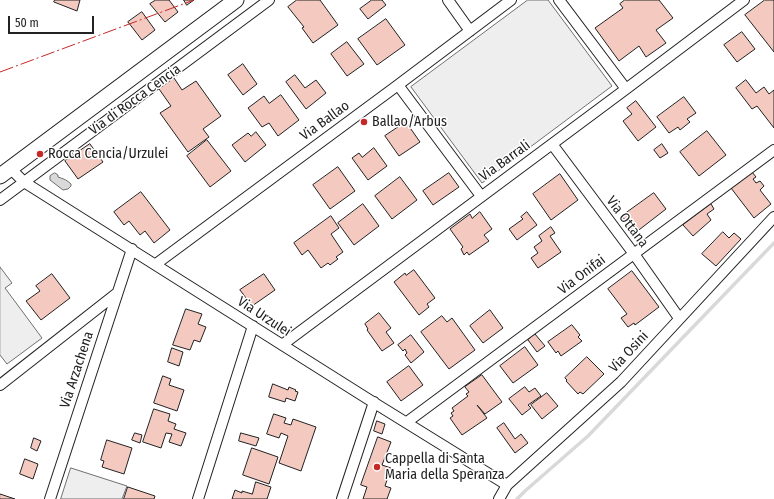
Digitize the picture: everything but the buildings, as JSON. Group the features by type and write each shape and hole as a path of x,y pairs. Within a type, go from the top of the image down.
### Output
{"main road":[{"name":"Via di Rocca Cencia","path":"5,172 236,0"}],"street":[{"name":"Via di Rocca Cencia","path":"0,200 269,0"},
{"path":"448,0 470,31"},
{"name":"Via Ballao","path":"156,264 511,0"},
{"path":"559,0 626,89"},
{"name":"Via Barrali","path":"282,344 744,0"},
{"path":"398,85 480,196"},
{"name":"Via Ottana","path":"552,144 634,254 679,318"},
{"name":"Via Onifai","path":"407,422 774,150"},
{"name":"Via Urzulei","path":"5,172 24,182 132,249 507,485"},
{"name":"Via Osini","path":"499,499 507,485 620,382 774,217"},
{"name":"Via Arzachena","path":"50,499 132,249"},
{"path":"0,384 116,294"},
{"path":"198,499 253,326"},
{"path":"342,499 374,402"}],"shaded area":[{"path":"528,0 548,0 612,86 482,183 411,87"},
{"path":"55,173 58,177 71,184 68,189 63,190 50,180 50,176"},
{"path":"0,267 12,283 5,288 42,338 7,364 0,355"},
{"path":"71,468 127,486 122,499 61,499"}],"waterway":[{"path":"517,499 588,436 774,243"}],"power":[{"path":"0,72 194,0"}],"place":[{"name":"Ballao/Arbus","path":"364,122"},
{"name":"Rocca Cencia/Urzulei","path":"40,154"},
{"name":"Cappella di Santa Maria della Speranza","path":"377,467"}]}
